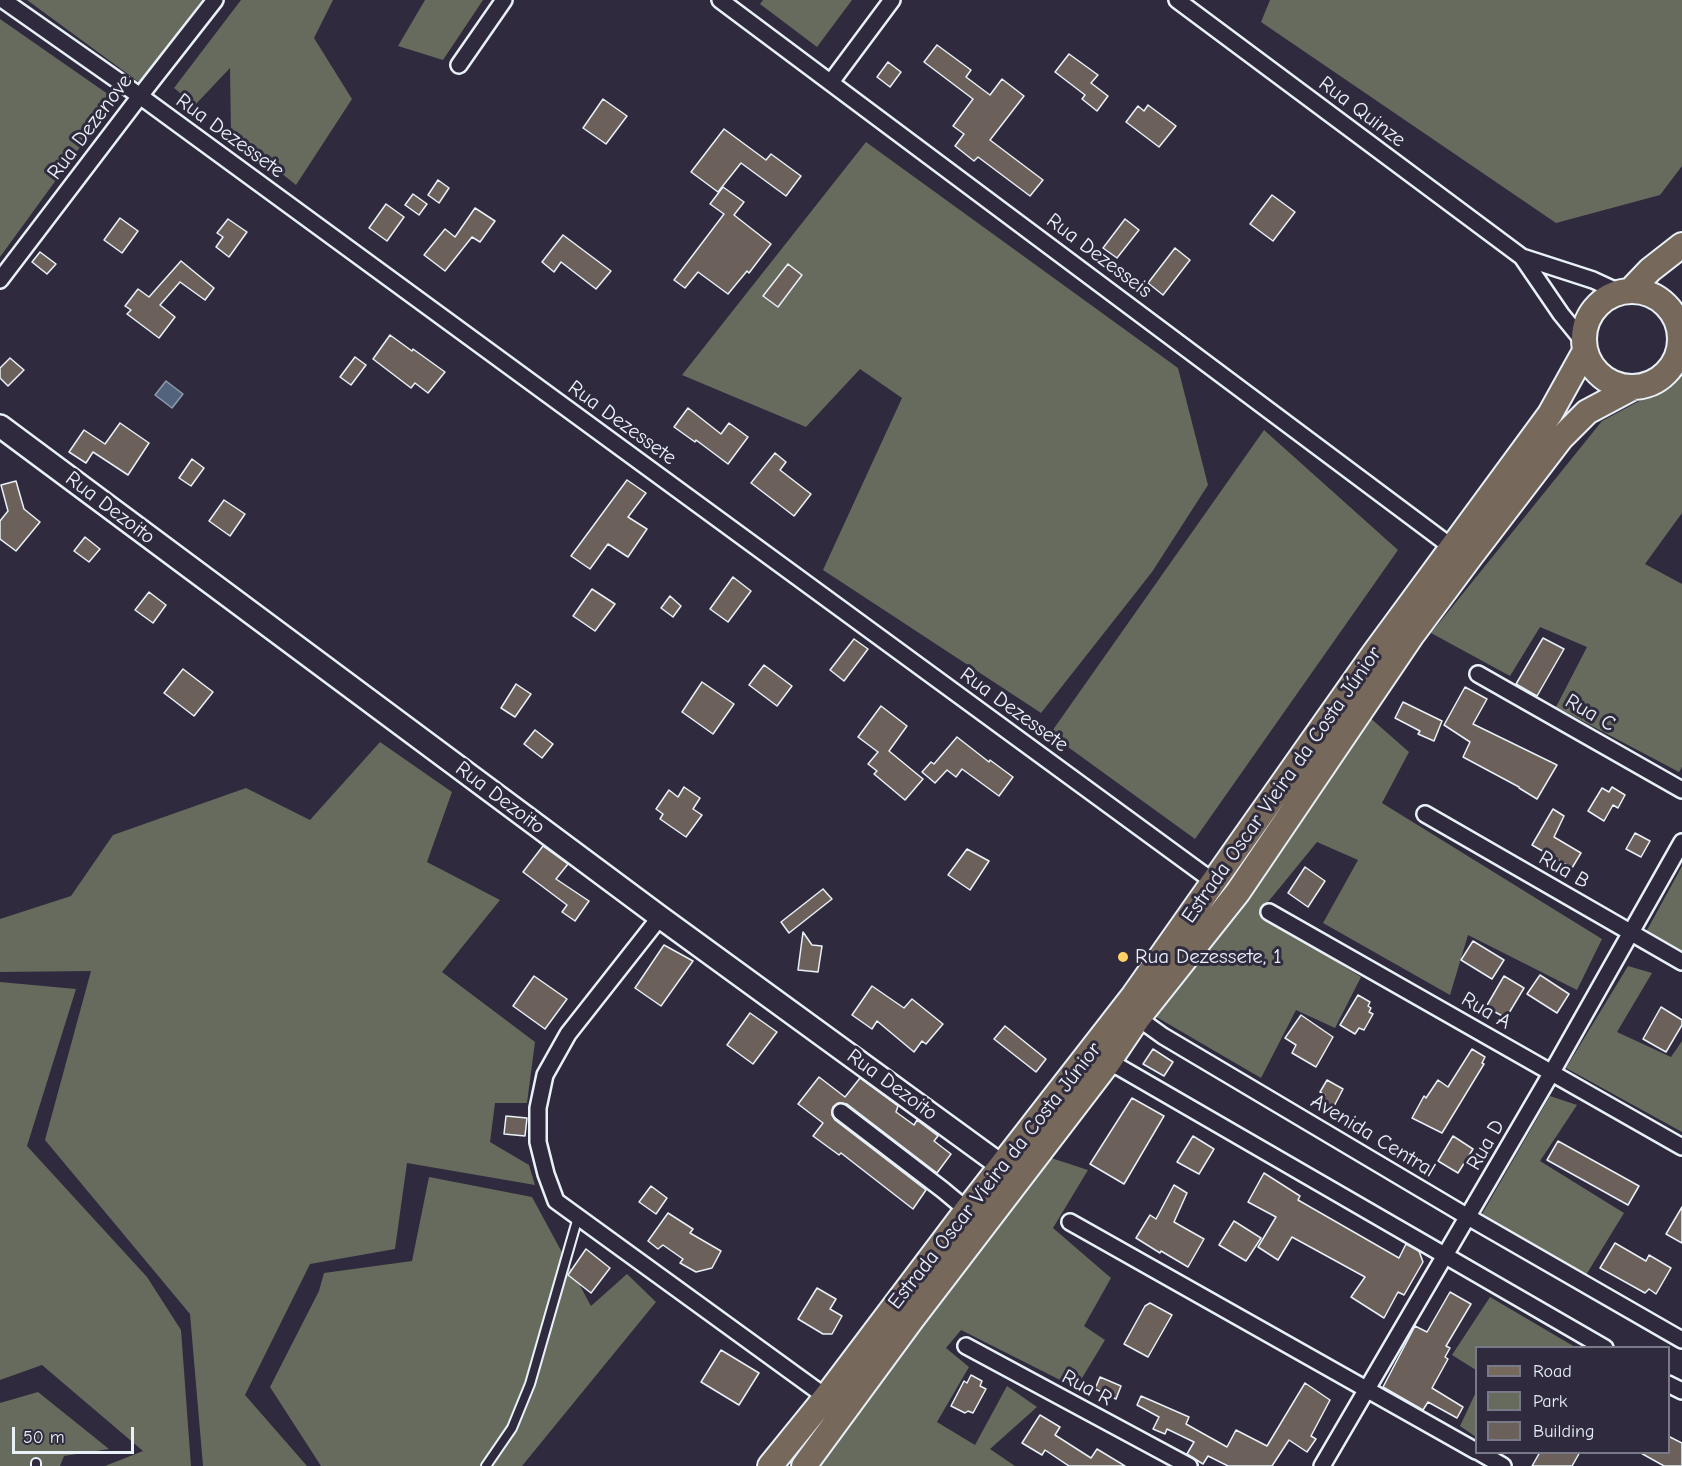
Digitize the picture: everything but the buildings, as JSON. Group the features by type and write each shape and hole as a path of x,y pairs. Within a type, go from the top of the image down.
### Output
{"main road":[{"path":"1624,291 1651,294 1669,307 1680,321 1680,347 1671,367 1655,381 1634,387 1613,383 1603,378 1595,370 1584,346 1587,320 1600,302 1624,291 1682,245"},
{"name":"Estrada Oscar Vieira da Costa Júnior","path":"770,1466 1134,995 1373,655 1550,414 1584,346"},
{"name":"Estrada Oscar Vieira da Costa Júnior","path":"804,1466 912,1319 1107,1064 1138,1018 1238,892 1412,635 1561,438 1587,412 1634,387"},
{"name":"Rua Dezoito","path":"0,426 660,917 1002,1166"}],"street":[{"name":"Rua Dezessete","path":"3,0 140,96 1214,882"},
{"name":"Rua Dezenove","path":"0,280 215,0"},
{"path":"459,65 504,0"},
{"name":"Rua Dezesseis","path":"720,0 1453,548"},
{"path":"831,82 892,0"},
{"name":"Rua Quinze","path":"1177,0 1522,257 1624,291"},
{"name":"Rua Quinze","path":"1522,257 1584,346"},
{"name":"Rua C","path":"1478,674 1682,790"},
{"name":"Rua B","path":"1425,813 1682,962"},
{"name":"Rua D","path":"1322,1466 1552,1072 1682,842"},
{"name":"Rua A","path":"1269,912 1682,1147"},
{"path":"660,917 568,1034 545,1075 538,1108 538,1142 555,1201 826,1396"},
{"name":"Avenida Central","path":"1138,1018 1163,1036 1468,1217 1682,1340"},
{"path":"1107,1064 1119,1067 1603,1346"},
{"path":"841,1112 967,1210"},
{"path":"1070,1222 1475,1450"},
{"name":"Rua R","path":"966,1346 1189,1466"},
{"path":"1482,1454 1503,1466"}],"lane":[{"path":"486,1466 512,1428 531,1384 578,1217"}],"green space":[{"path":"27,0 202,0 140,83"},
{"path":"241,0 333,0 314,38 352,99 296,185 231,133 230,68 195,105 174,88"},
{"path":"425,0 483,0 443,60 398,46"},
{"path":"763,0 852,0 817,47 760,4"},
{"path":"1270,0 1682,0 1682,166 1660,195 1556,223 1261,22"},
{"path":"0,19 115,99 0,257"},
{"path":"866,142 1178,368 1208,485 1152,572 1041,713 823,570 902,398 860,369 806,427 682,375"},
{"path":"1682,367 1682,513 1645,564 1682,584 1682,767 1679,772 1556,707 1587,647 1540,627 1510,676 1431,633 1602,421 1669,385"},
{"path":"1264,430 1398,550 1195,839 1050,734"},
{"path":"1368,716 1409,752 1382,803 1602,939 1577,990 1468,935 1450,995 1323,923 1358,860 1317,842 1259,913 1361,977 1335,1028 1296,1010 1261,1078 1153,1015"},
{"path":"380,742 452,792 427,862 500,900 442,972 535,1042 527,1103 495,1103 490,1142 529,1165 535,1185 407,1163 395,1249 310,1264 245,1395 307,1466 203,1466 190,1314 45,1140 91,971 0,972 0,919 71,896 113,835 246,788 310,820"},
{"path":"1682,866 1682,952 1646,932"},
{"path":"1628,966 1652,973 1617,1032 1671,1057 1682,1041 1682,1132 1566,1068"},
{"path":"0,982 76,989 27,1146 147,1277 181,1330 191,1466 105,1466 143,1451 42,1365 0,1380"},
{"path":"1550,1096 1577,1105 1540,1161 1624,1213 1586,1275 1482,1214"},
{"path":"1048,1157 1088,1170 1053,1228 1111,1278 1084,1326 1105,1340 1076,1388 961,1330 946,1348 969,1367 937,1422 975,1445 1007,1386 1037,1407 990,1449 1015,1466 816,1466"},
{"path":"429,1177 532,1197 591,1306 627,1274 656,1302 522,1466 321,1466 270,1387 319,1291 324,1273 412,1261"},
{"path":"1490,1297 1573,1346 1475,1346 1475,1369 1452,1355"},
{"path":"38,1392 109,1449 64,1456 60,1466 0,1466 0,1403"},
{"path":"1475,1394 1475,1436 1460,1426"}],"water":[{"path":"166,381 183,394 172,408 155,395"}],"place":[{"name":"Rua Dezessete, 1","path":"1123,957"}]}
